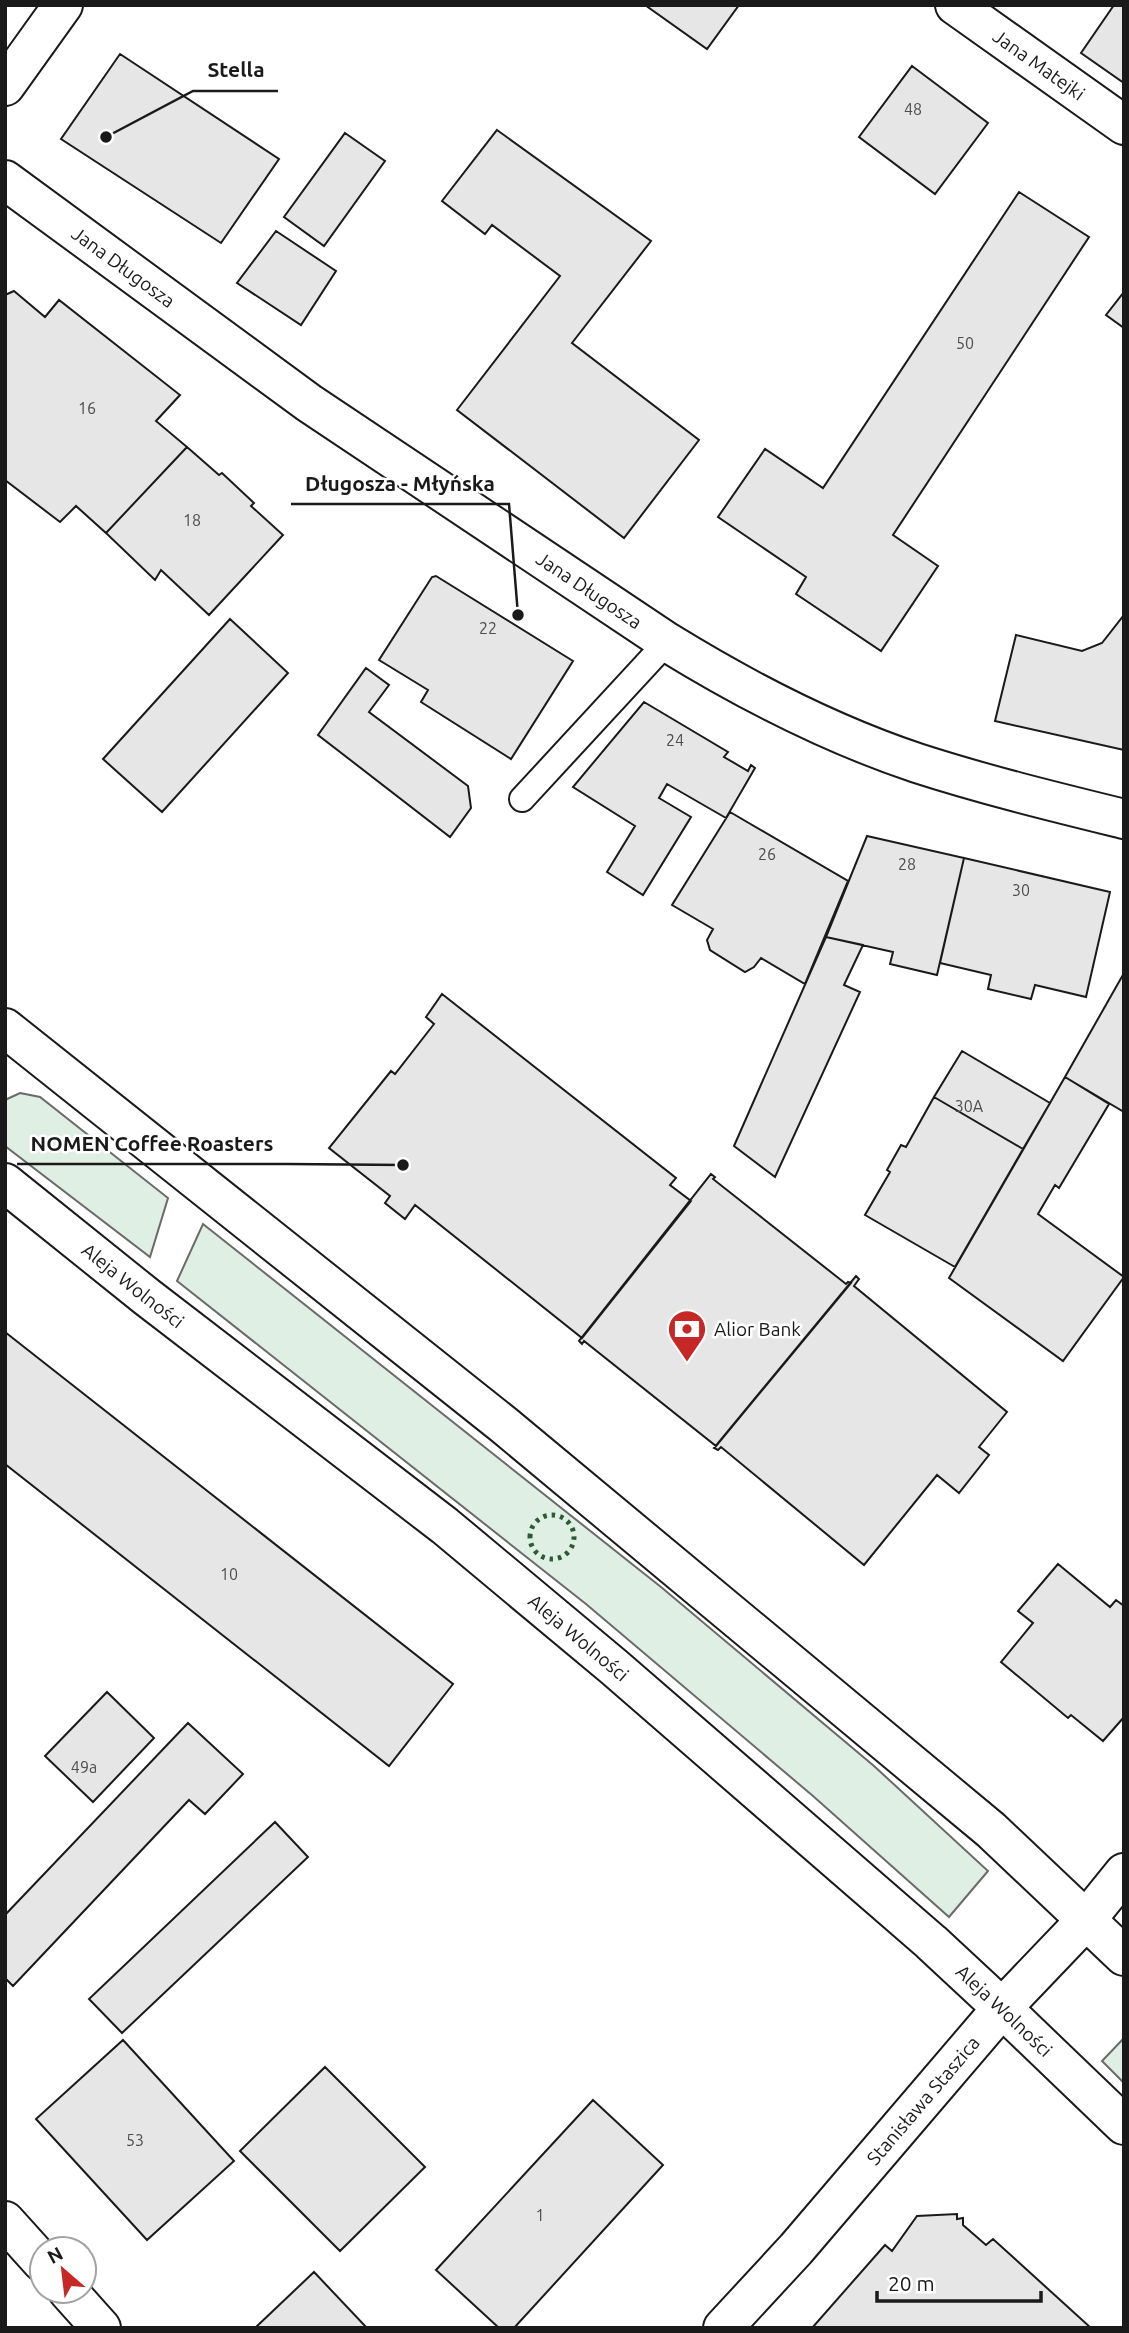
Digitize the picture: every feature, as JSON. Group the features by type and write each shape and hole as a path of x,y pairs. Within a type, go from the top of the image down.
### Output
{"street":[{"path":"5,86 63,5"},
{"name":"Jana Matejki","path":"955,5 1124,125"},
{"name":"Jana Długosza","path":"5,180 309,403 713,670 820,724 916,762 1124,819"},
{"path":"6,1030 514,1433 990,1830 1124,1955"},
{"name":"Aleja Wolności","path":"5,1183 147,1297 445,1526 614,1667 1002,2008 1124,2125"},
{"name":"Stanisława Staszica","path":"723,2328 796,2249 1002,2008 1086,1920 1124,1873"},
{"path":"5,2221 28,2246"},
{"path":"80,2305 101,2328"}],"lane":[{"path":"522,799 667,642"}],"green space":[{"path":"20,1093 40,1097 168,1198 150,1257 5,1146 5,1100"},
{"path":"203,1224 661,1587 874,1766 988,1871 949,1917 813,1796 586,1604 177,1281"},
{"path":"1124,2038 1124,2083 1102,2061"}],"building":[{"path":"645,5 739,5 707,49"},
{"path":"1114,5 1124,5 1124,83 1081,53"},
{"path":"120,54 279,159 221,243 61,139"},
{"path":"912,66 988,123 935,194 859,137"},
{"path":"497,130 651,241 572,343 699,440 624,538 457,410 560,276 492,225 485,234 442,201"},
{"path":"345,133 385,161 324,246 284,217"},
{"path":"1019,192 1089,237 893,535 938,566 881,651 796,594 806,577 718,517 765,449 823,488"},
{"path":"276,231 336,271 301,325 237,283"},
{"path":"14,291 45,317 59,300 180,395 156,421 187,447 106,533 76,506 60,522 5,480 5,295"},
{"path":"1124,292 1124,328 1106,315"},
{"path":"187,447 219,475 222,473 254,503 251,506 283,535 209,615 161,570 155,580 106,533"},
{"path":"436,576 573,661 511,759 421,702 428,690 379,660 432,577"},
{"path":"1124,615 1124,750 995,721 1016,635 1082,651 1102,643"},
{"path":"230,619 288,673 162,812 103,759"},
{"path":"366,668 389,685 369,712 468,786 471,808 450,837 318,735"},
{"path":"644,702 728,752 724,757 748,771 751,765 755,768 726,818 667,784 659,798 691,817 643,895 607,872 635,826 573,787"},
{"path":"730,812 848,881 805,984 761,958 754,967 745,972 710,950 707,940 713,929 672,905"},
{"path":"867,836 964,858 937,975 890,964 893,952 826,937"},
{"path":"964,858 1110,892 1086,997 1035,985 1031,999 988,989 991,975 940,963"},
{"path":"826,937 863,945 844,985 860,992 775,1177 734,1146"},
{"path":"1124,973 1124,1112 1065,1077"},
{"path":"442,994 676,1178 670,1185 691,1201 582,1338 415,1205 405,1219 385,1203 390,1196 329,1148 391,1071 395,1074 434,1024 426,1017"},
{"path":"962,1051 1050,1103 1023,1149 934,1097"},
{"path":"1065,1077 1109,1104 1059,1188 1055,1185 1038,1214 1124,1277 1063,1361 949,1278"},
{"path":"934,1097 1023,1149 955,1267 865,1215 890,1172 887,1170 901,1145 906,1147"},
{"path":"711,1174 715,1177 713,1179 846,1284 851,1283 716,1446 584,1341 582,1344 579,1341"},
{"path":"856,1276 859,1279 854,1286 1007,1412 979,1447 989,1455 959,1493 937,1475 864,1565 721,1447 718,1450 714,1448"},
{"path":"5,1332 453,1684 389,1766 5,1464"},
{"path":"1058,1564 1110,1607 1116,1600 1124,1606 1124,1717 1103,1741 1071,1715 1068,1718 1001,1662 1033,1623 1018,1611"},
{"path":"107,1692 154,1738 93,1802 45,1756"},
{"path":"188,1723 243,1774 205,1814 189,1800 13,1986 5,1978 5,1915"},
{"path":"275,1822 308,1857 122,2033 89,1999"},
{"path":"123,2040 234,2161 147,2240 36,2119"},
{"path":"325,2067 425,2167 340,2251 240,2151"},
{"path":"593,2100 663,2165 514,2328 499,2328 436,2270"},
{"path":"957,2214 957,2219 963,2218 963,2225 986,2245 993,2239 1091,2328 812,2328 885,2245 892,2251 917,2216"},
{"path":"314,2272 367,2328 255,2328"}],"hedge":[{"path":"552,1515 567,1522 574,1537 567,1552 552,1559 537,1552 530,1537 537,1522 552,1515"}],"place":[{"name":"Stella","path":"106,137"},
{"name":"Długosza - Młyńska","path":"518,615"},
{"name":"NOMEN Coffee Roasters","path":"403,1165"},
{"name":"Alior Bank","path":"687,1363"}]}
